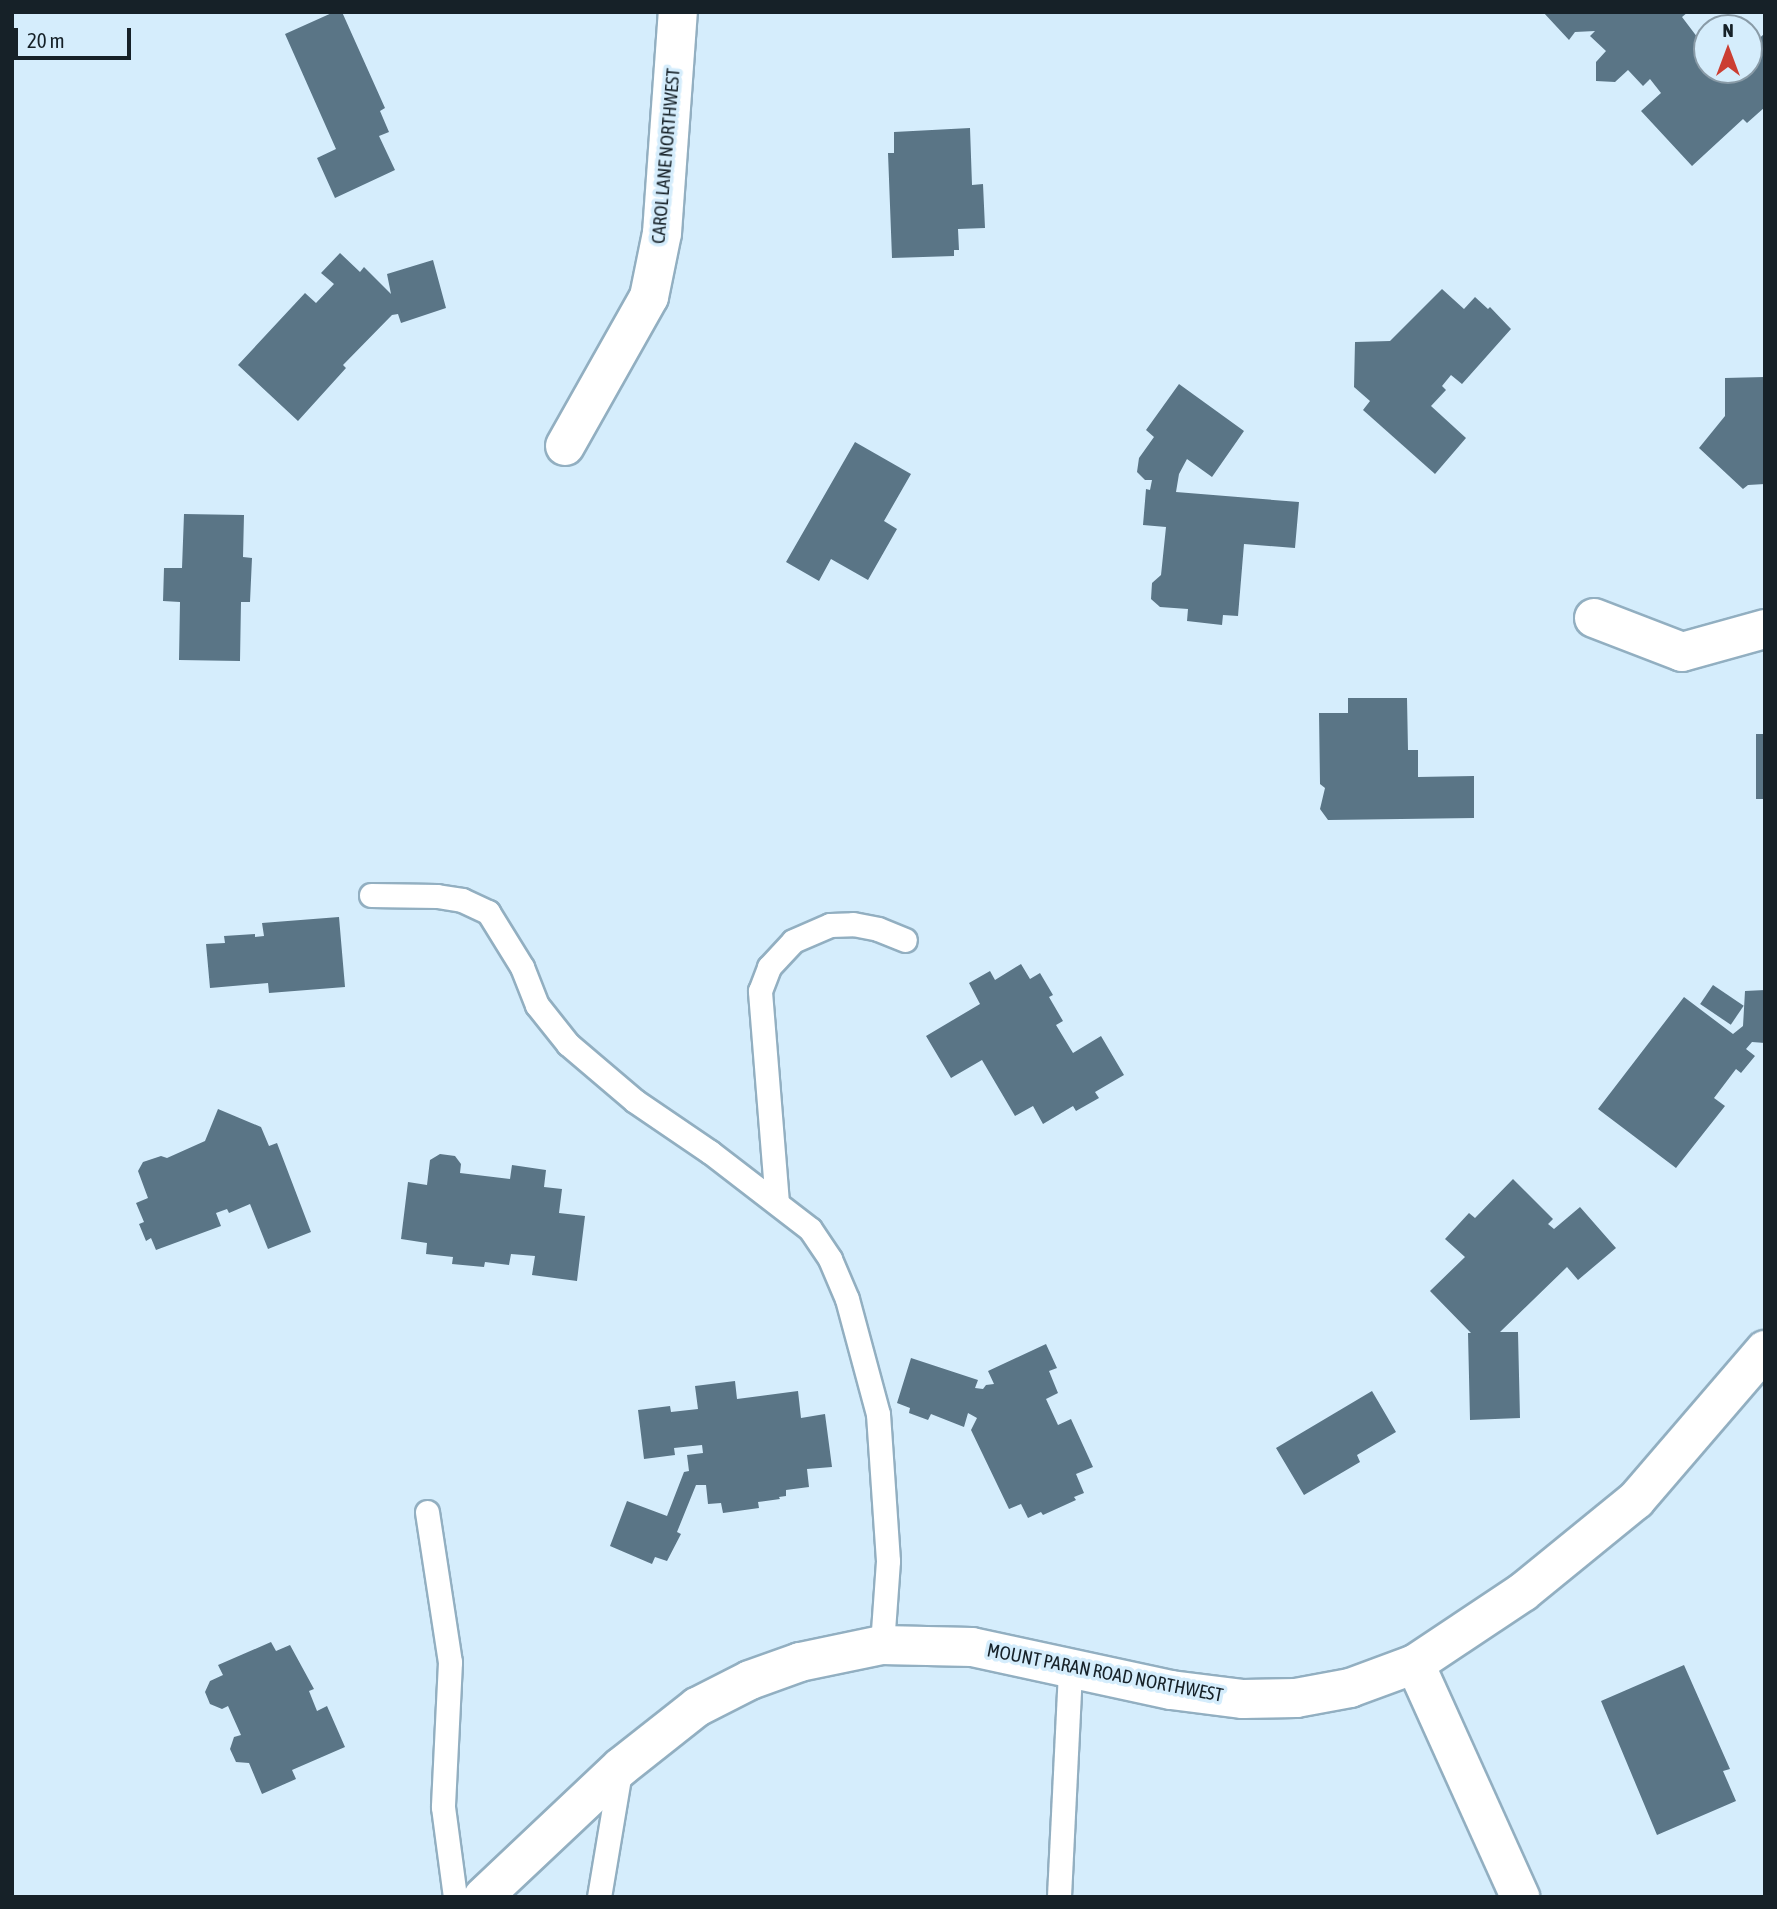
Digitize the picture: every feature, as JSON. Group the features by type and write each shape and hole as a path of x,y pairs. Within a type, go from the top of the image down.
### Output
{"main road":[{"name":"CAROL LANE NORTHWEST","path":"565,446 649,297 662,233 678,12"},
{"path":"1594,618 1682,652 1765,629"},
{"name":"MOUNT PARAN ROAD NORTHWEST","path":"483,1897 621,1767 697,1707 750,1680 800,1662 882,1645 972,1647 1171,1690 1243,1699 1296,1698 1350,1688 1415,1664 1523,1592 1636,1500 1765,1350"},
{"path":"1415,1664 1520,1897"}],"lane":[{"path":"371,895 437,896 462,900 488,912 522,967 537,1005 568,1044 635,1101 710,1152 810,1229 830,1259 847,1299 878,1414 888,1561 882,1645"},
{"path":"777,1203 760,991 769,967 793,941 830,925 853,924 878,929 905,940"},
{"path":"427,1512 450,1662 443,1807 455,1897"},
{"path":"1059,1896 1070,1668"},
{"path":"599,1897 621,1767"}],"building":[{"path":"334,12 342,12 385,108 380,111 389,132 379,136 395,170 335,198 317,158 336,149 285,34"},
{"path":"1543,12 1688,12 1682,17 1693,32 1693,84 1763,84 1765,33 1765,107 1747,123 1743,119 1692,166 1641,111 1661,93 1650,79 1643,86 1628,70 1615,82 1596,81 1596,62 1606,51 1590,36 1595,31 1575,32 1569,40"},
{"path":"970,128 972,185 983,184 985,228 958,229 959,250 954,250 954,256 892,258 888,153 894,153 894,132"},
{"path":"340,253 360,272 364,267 391,294 387,274 433,260 446,308 401,323 398,314 392,315 343,365 346,368 298,421 238,365 305,293 316,303 334,284 321,273"},
{"path":"1442,289 1464,309 1475,297 1488,309 1490,307 1511,329 1462,384 1451,375 1442,386 1446,390 1431,406 1466,438 1435,474 1363,410 1370,401 1354,387 1355,342 1390,341"},
{"path":"1765,377 1765,484 1748,485 1743,489 1699,448 1725,416 1725,378"},
{"path":"1179,384 1244,431 1212,477 1187,459 1179,474 1176,492 1299,502 1295,548 1244,544 1238,616 1223,615 1222,625 1187,621 1188,609 1160,607 1151,599 1152,583 1161,575 1166,527 1143,525 1146,489 1150,490 1152,480 1145,480 1137,472 1139,458 1154,437 1146,430"},
{"path":"855,442 911,474 884,521 897,529 868,580 831,559 819,581 786,562"},
{"path":"184,514 244,515 243,557 252,558 250,602 241,602 240,661 179,660 180,602 163,601 164,568 182,568"},
{"path":"1348,698 1407,698 1408,750 1418,750 1418,777 1474,776 1474,818 1328,820 1320,809 1325,788 1320,784 1319,713 1348,713"},
{"path":"1756,734 1765,734 1765,799 1756,799"},
{"path":"339,917 345,987 269,993 268,983 210,988 206,944 225,943 224,936 264,936 262,923"},
{"path":"1021,964 1030,979 1040,973 1053,995 1049,997 1063,1021 1056,1025 1073,1053 1101,1036 1124,1075 1095,1092 1099,1098 1076,1111 1073,1106 1043,1124 1033,1106 1015,1116 982,1060 951,1078 926,1036 980,1004 969,983 990,971 995,980"},
{"path":"1713,985 1744,1006 1731,1025 1700,1004"},
{"path":"1765,990 1765,1043 1752,1042 1746,1049 1755,1056 1741,1073 1736,1069 1714,1098 1725,1106 1676,1168 1598,1109 1684,997 1733,1034 1743,1026 1745,991"},
{"path":"218,1109 261,1127 269,1146 277,1143 311,1232 268,1249 250,1204 229,1213 227,1209 216,1213 221,1226 156,1250 151,1238 146,1241 139,1224 144,1222 136,1203 148,1198 138,1171 143,1162 161,1156 167,1158 205,1141"},
{"path":"440,1154 455,1156 461,1164 460,1173 510,1179 512,1165 546,1170 544,1187 562,1189 559,1213 585,1216 577,1281 532,1275 535,1256 511,1254 509,1265 485,1262 484,1267 452,1264 453,1257 426,1254 427,1243 401,1239 408,1182 427,1185 430,1160"},
{"path":"1513,1179 1553,1219 1548,1224 1554,1229 1580,1207 1616,1248 1578,1280 1567,1267 1500,1332 1518,1332 1520,1418 1470,1420 1468,1333 1471,1333 1430,1291 1465,1257 1445,1239 1469,1213 1475,1218"},
{"path":"1046,1344 1057,1368 1049,1371 1058,1393 1046,1399 1058,1425 1071,1419 1093,1467 1076,1474 1084,1493 1074,1497 1076,1500 1043,1515 1041,1512 1028,1518 1021,1504 1009,1509 971,1430 977,1418 968,1413 964,1427 931,1414 928,1420 909,1413 910,1408 897,1403 911,1358 978,1380 975,1388 983,1389 986,1385 994,1384 988,1371"},
{"path":"735,1381 737,1399 798,1391 801,1418 825,1414 832,1467 807,1469 809,1487 786,1490 786,1496 779,1497 780,1499 758,1502 759,1508 723,1513 721,1503 708,1504 706,1485 696,1485 677,1532 681,1534 667,1561 655,1557 652,1564 610,1546 627,1501 667,1516 684,1472 689,1471 687,1455 703,1453 702,1445 674,1448 675,1455 644,1459 638,1410 670,1406 671,1412 698,1409 695,1386"},
{"path":"1372,1391 1396,1432 1357,1455 1360,1462 1304,1495 1276,1448"},
{"path":"271,1642 276,1651 290,1645 314,1689 309,1691 317,1711 327,1706 345,1747 292,1770 296,1779 262,1794 249,1763 236,1762 230,1749 234,1737 241,1735 228,1706 222,1709 210,1704 205,1692 210,1681 223,1675 218,1665"},
{"path":"1684,1665 1730,1769 1723,1771 1736,1801 1657,1835 1601,1701"}]}
